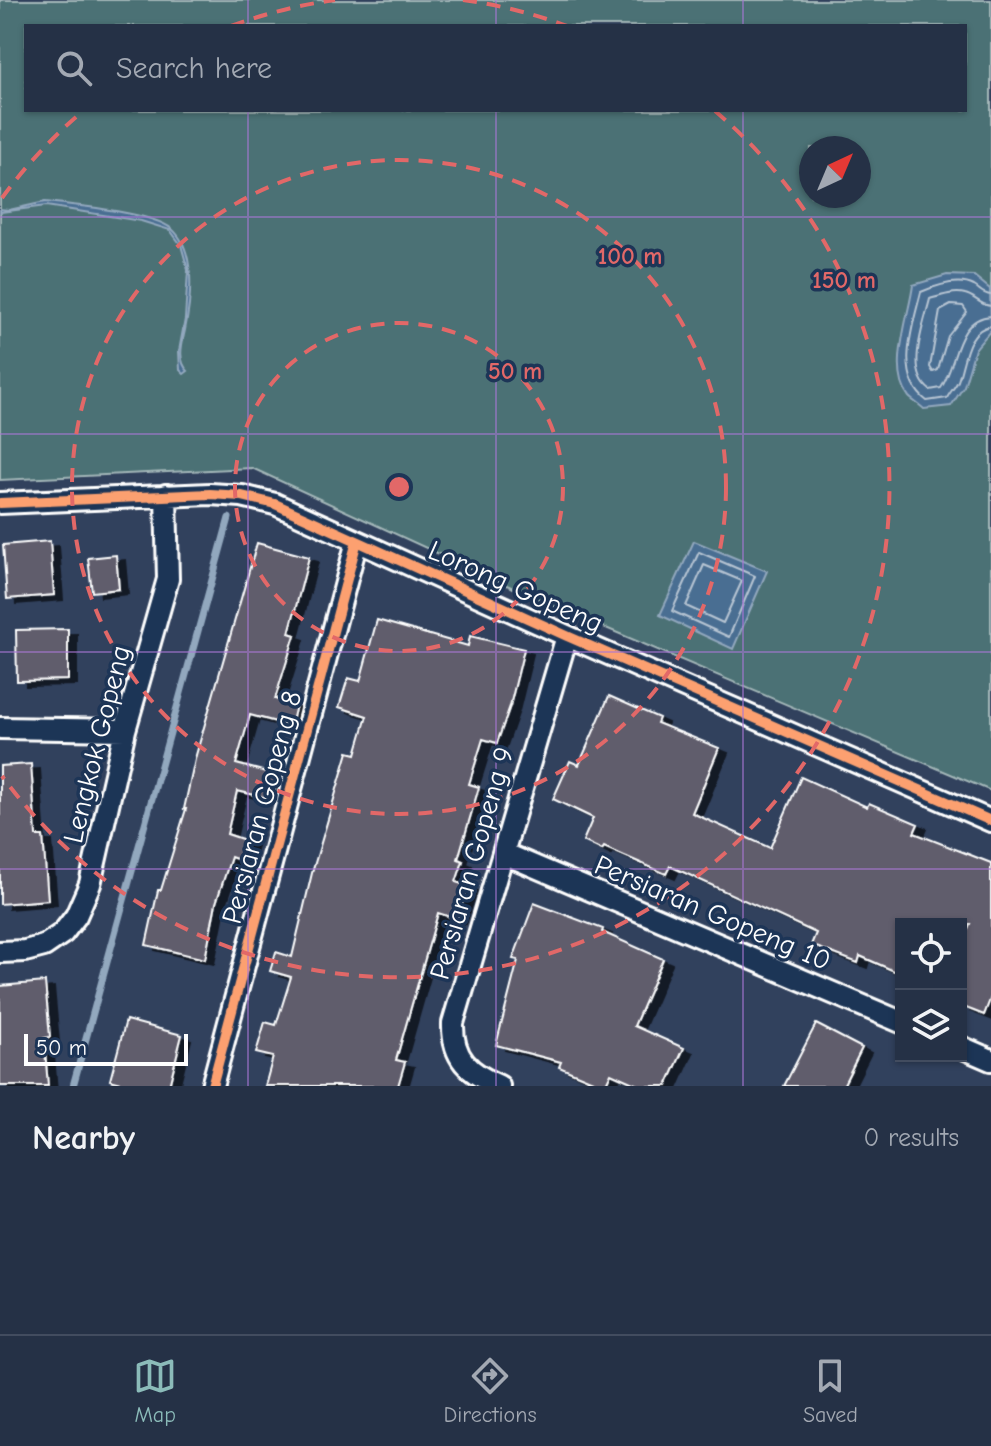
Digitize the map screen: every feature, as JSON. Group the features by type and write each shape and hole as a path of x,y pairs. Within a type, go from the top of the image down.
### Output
{"street":[{"name":"Lorong Gopeng","path":"0,503 166,495 242,496 275,504 567,636 991,821"},
{"name":"Lengkok Gopeng","path":"0,952 44,946 63,933 76,916 90,884 125,730 168,579 166,495"},
{"name":"Persiaran Gopeng 8","path":"212,1086 357,541"},
{"name":"Persiaran Gopeng 9","path":"499,1086 470,1070 458,1055 452,1041 453,1023 567,636"},
{"path":"0,728 125,730"},
{"name":"Persiaran Gopeng 10","path":"503,853 895,1019"},
{"path":"967,1050 991,1060"}],"green space":[{"path":"0,0 991,0 991,791 535,598 252,468 0,480"}],"water":[{"path":"45,202 148,218 172,229 180,238 189,263 190,277 189,305 181,352 182,362 188,371 184,374 180,370 179,351 185,319 188,270 181,245 170,230 141,221 46,206 0,212 0,209"},
{"path":"947,275 974,276 990,289 991,330 975,349 964,386 951,406 924,409 909,397 903,386 900,373 902,343 913,285"},
{"path":"694,541 767,571 733,649 660,615"}],"building":[{"path":"50,541 54,595 7,599 3,545"},
{"path":"257,543 309,557 289,633 295,635 275,699 296,705 291,726 250,715 236,764 278,775 273,799 237,791 227,834 248,841 242,861 231,857 216,903 205,959 146,945 158,890 161,890 186,809 196,755"},
{"path":"116,555 119,589 92,592 88,558"},
{"path":"377,620 468,646 470,636 524,649 497,743 483,739 469,784 479,787 458,859 463,861 456,882 468,886 457,919 438,913 396,1060 405,1062 398,1086 265,1086 273,1057 256,1053 265,1022 276,1025 291,977 270,971 276,952 292,957 312,873 348,752 356,754 367,716 339,707 348,678 360,681"},
{"path":"68,629 68,680 17,681 16,630"},
{"path":"609,696 659,718 657,723 719,748 692,813 770,848 801,777 867,807 869,803 918,824 914,833 991,863 991,997 984,1015 967,1008 967,931 970,924 967,924 967,918 895,918 895,971 860,956 858,963 811,945 816,933 670,866 666,874 583,841 593,818 553,799 570,761 579,765"},
{"path":"31,764 36,836 43,836 48,900 0,904 0,766"},
{"path":"534,903 603,929 602,932 663,959 634,1026 684,1048 667,1086 640,1086 611,1073 605,1086 559,1067 561,1062 496,1045 518,960 513,959"},
{"path":"45,982 50,1037 44,1038 48,1086 0,1086 0,986"},
{"path":"126,1020 182,1035 169,1086 133,1086 110,1080"},
{"path":"816,1024 862,1048 843,1086 784,1086"}],"waterway":[{"path":"73,1086 229,518"}],"cycle path":[{"path":"0,503 210,494 242,496 275,504 567,636 991,821"},
{"path":"212,1086 357,541"}]}
